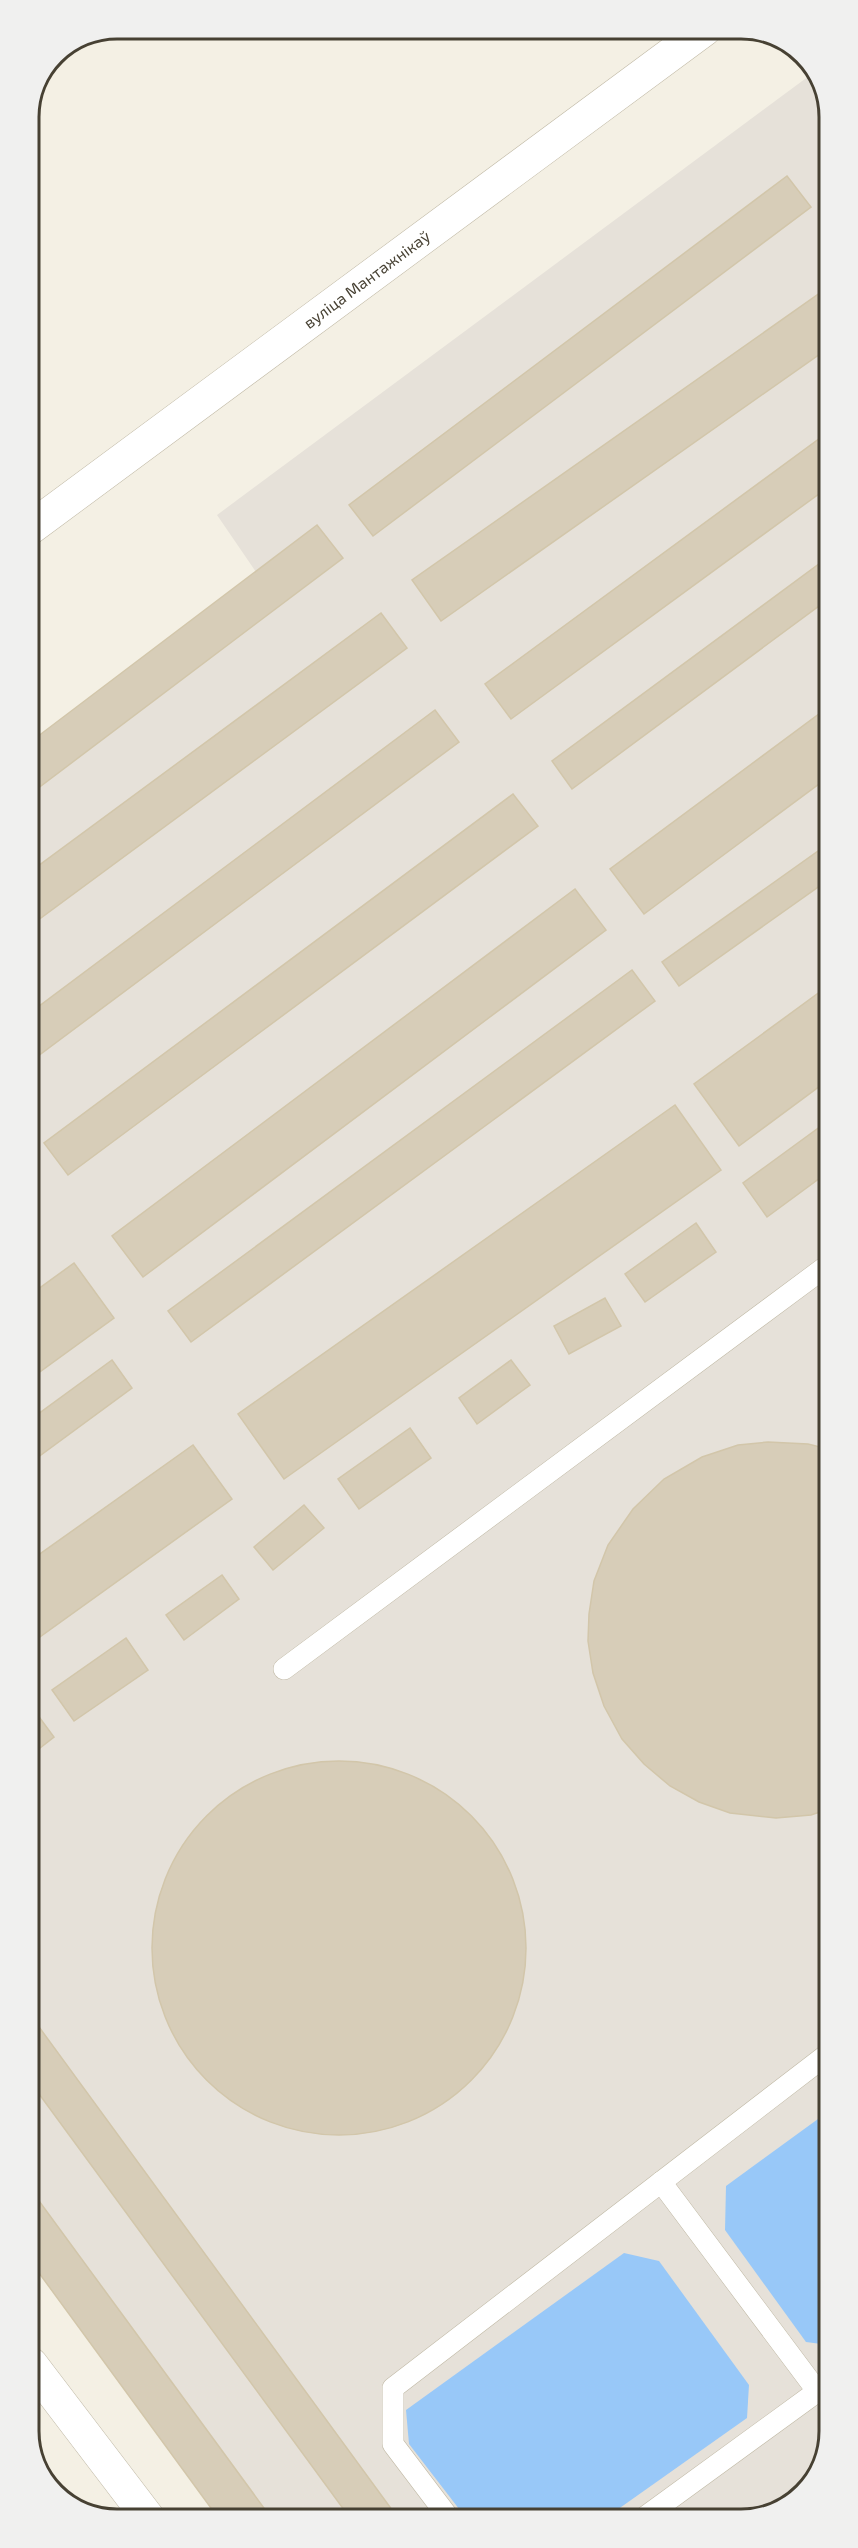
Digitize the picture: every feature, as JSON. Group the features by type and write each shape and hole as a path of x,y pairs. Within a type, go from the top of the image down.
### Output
{"street":[{"name":"вуліца Мантажнікаў","path":"39,522 691,39"},
{"path":"39,2375 141,2509"}],"lane":[{"path":"284,1669 819,1272"},
{"path":"442,2509 393,2444 393,2388 819,2062"},
{"path":"661,2182 819,2381"},
{"path":"656,2509 819,2391"}],"shaded area":[{"path":"809,78 816,97 819,117 819,2431 815,2456 803,2478 784,2496 761,2506 741,2509 212,2509 39,2273 39,735 256,572 217,515"}],"water":[{"path":"819,2118 819,2344 806,2342 725,2230 726,2186"},
{"path":"624,2253 659,2261 749,2385 747,2418 618,2509 459,2509 409,2444 406,2410"}],"building":[{"path":"787,176 811,207 373,536 349,505"},
{"path":"819,294 819,355 441,621 412,580"},
{"path":"819,439 819,494 511,719 485,684"},
{"path":"317,525 343,558 39,787 39,735"},
{"path":"819,564 819,606 572,789 552,761"},
{"path":"381,613 407,648 39,919 39,865"},
{"path":"435,710 459,742 39,1055 39,1006"},
{"path":"819,714 819,784 644,914 610,869"},
{"path":"513,794 538,826 68,1175 44,1143"},
{"path":"819,850 819,886 679,986 662,962"},
{"path":"575,889 606,930 143,1277 112,1236"},
{"path":"632,970 655,1001 191,1342 168,1311"},
{"path":"819,993 819,1087 739,1146 694,1084"},
{"path":"675,1105 721,1170 284,1479 238,1414"},
{"path":"819,1128 819,1179 767,1217 743,1183"},
{"path":"696,1223 716,1252 645,1302 625,1274"},
{"path":"74,1263 114,1318 39,1372 39,1288"},
{"path":"605,1298 621,1326 569,1354 554,1326"},
{"path":"112,1360 132,1388 39,1456 39,1413"},
{"path":"511,1360 530,1385 477,1424 459,1398"},
{"path":"410,1428 431,1458 359,1509 338,1479"},
{"path":"768,1442 819,1447 819,1812 811,1815 776,1818 730,1813 699,1802 670,1786 644,1764 622,1739 604,1706 593,1673 588,1641 589,1614 594,1581 608,1545 633,1509 664,1479 702,1457 738,1445"},
{"path":"193,1445 232,1499 39,1638 39,1555"},
{"path":"304,1505 324,1528 273,1570 254,1547"},
{"path":"222,1575 239,1599 184,1640 166,1615"},
{"path":"126,1638 148,1670 74,1721 52,1690"},
{"path":"39,1717 54,1737 39,1749"},
{"path":"339,1761 375,1765 410,1775 443,1793 471,1816 494,1844 512,1877 522,1912 526,1948 522,1984 512,2019 494,2052 471,2080 443,2103 410,2121 375,2131 339,2135 303,2131 268,2121 235,2103 207,2080 184,2052 166,2019 156,1984 152,1948 156,1912 166,1877 184,1844 207,1816 235,1793 268,1775 303,1765"},
{"path":"39,2027 391,2509 343,2509 39,2094"},
{"path":"39,2201 265,2509 212,2509 39,2273"}]}
